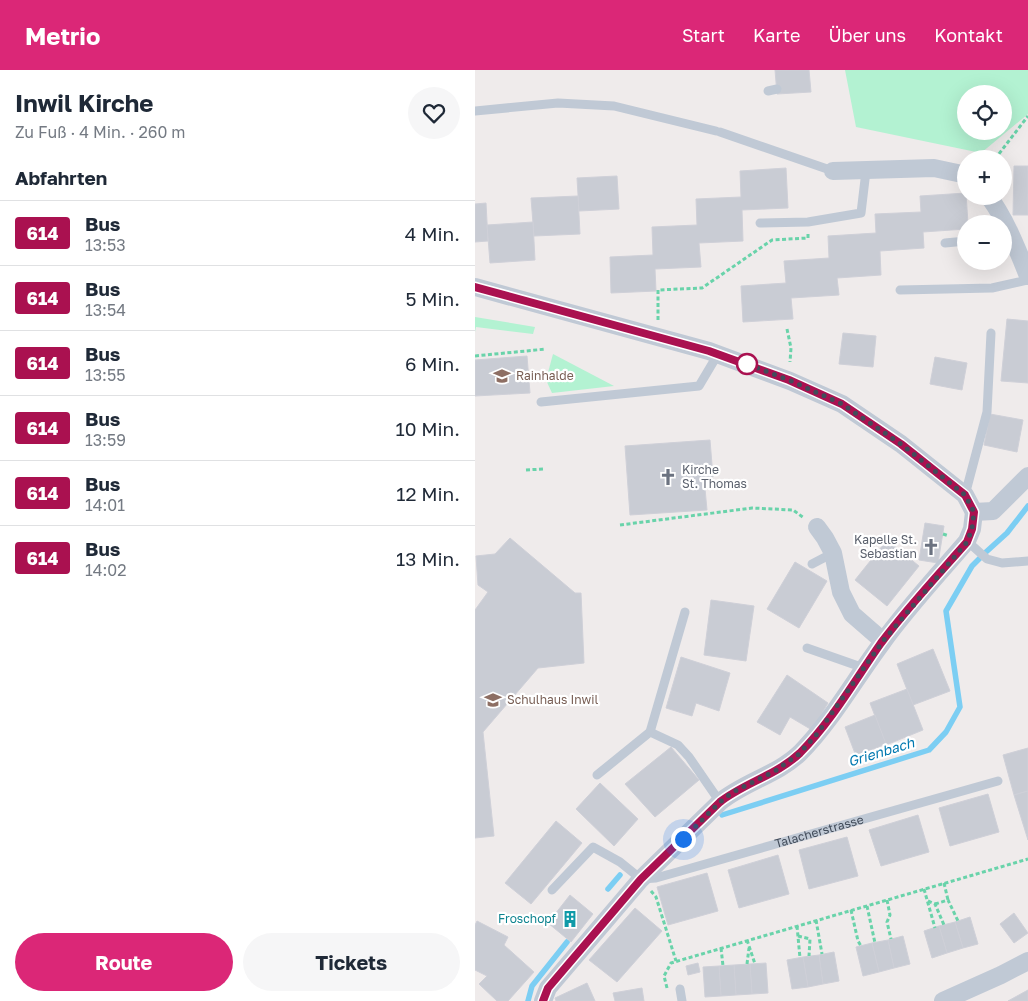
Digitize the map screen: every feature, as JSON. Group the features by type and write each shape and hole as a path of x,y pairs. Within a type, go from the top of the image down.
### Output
{"street":[{"path":"833,171 935,168 957,173"},
{"path":"1012,248 1028,278"},
{"path":"475,287 718,354 789,380 842,404 901,444 965,495 974,512 969,543 883,641 817,734 799,754 775,771 733,792 720,802 637,876 548,988 543,1001"},
{"path":"974,512 993,511 1028,476"},
{"path":"817,526 833,553 841,592 852,614 883,641"},
{"path":"943,1001 1028,961"}],"lane":[{"path":"475,110 558,103 614,106 718,132 833,171"},
{"path":"760,223 808,222 861,213 867,171"},
{"path":"945,243 957,242"},
{"path":"900,290 992,288 1028,278"},
{"path":"965,495 987,412 991,333"},
{"path":"541,402 699,386 718,354"},
{"path":"969,543 987,559 1003,563 1028,561"},
{"path":"812,564 833,553"},
{"path":"597,775 650,732 685,612"},
{"path":"807,648 864,668"},
{"path":"650,732 678,745 689,757 720,802"},
{"name":"Talacherstrasse","path":"637,876 665,876 998,781"},
{"path":"552,890 593,846 620,862 637,876"},
{"path":"679,990 682,1001"}],"path":[{"path":"1002,150 1028,116"},
{"path":"658,318 657,290 702,288 772,240 808,238 808,236"},
{"path":"787,329 791,348"},
{"path":"475,356 546,349"},
{"path":"526,470 543,469"},
{"path":"620,524 752,508 793,510 817,526"},
{"path":"668,992 664,976 671,962 1028,859"},
{"path":"637,876 656,897 676,961"},
{"path":"943,883 948,900 958,920"},
{"path":"924,889 935,928"},
{"path":"887,900 890,915 887,922 891,939"},
{"path":"928,901 935,904 948,900"},
{"path":"935,904 944,925"},
{"path":"867,906 875,943"},
{"path":"851,910 858,941 861,946"},
{"path":"816,920 822,954"},
{"path":"797,926 800,958"},
{"path":"798,936 809,939 809,956"},
{"path":"747,940 755,964"},
{"path":"747,964 749,947"},
{"path":"721,948 723,966"}],"green space":[{"path":"845,70 1028,70 1028,114 1012,127 1012,85 957,85 957,140 997,140 985,150 967,150 856,127"},
{"path":"475,317 535,327 533,334 476,327 475,332"},
{"path":"553,354 614,386 552,393 546,380"}],"building":[{"path":"775,70 809,70 811,92 777,94"},
{"path":"1014,166 1028,166 1028,215 1013,215"},
{"path":"786,168 788,208 742,210 743,241 699,243 701,267 655,269 656,291 611,293 610,257 653,255 652,227 697,225 696,199 741,197 740,171"},
{"path":"617,176 619,209 579,211 577,178"},
{"path":"957,194 957,205 967,205 967,215 957,215 957,230 923,232 924,248 880,251 881,275 837,278 839,295 791,298 793,319 743,322 741,286 786,283 784,261 829,258 828,236 876,233 875,214 921,212 920,196"},
{"path":"578,196 580,234 534,236 531,198"},
{"path":"486,203 488,241 475,242 475,204"},
{"path":"533,222 535,260 490,263 487,225"},
{"path":"1007,319 1028,321 1028,383 1001,381"},
{"path":"843,333 876,336 873,367 839,364"},
{"name":"Rainhalde","path":"527,356 530,393 475,396 475,360"},
{"path":"935,357 967,363 962,390 930,384"},
{"path":"990,414 1023,420 1017,452 984,445"},
{"name":"Kirche St. Thomas","path":"710,440 713,477 704,478 707,510 630,515 625,446"},
{"name":"Kapelle St. Sebastian","path":"925,523 944,526 938,563 919,560"},
{"name":"Schulhaus Inwil","path":"510,538 575,593 581,593 584,663 538,668 483,732 494,836 475,838 475,610 488,592 478,585 476,556 495,554"},
{"path":"887,540 919,566 887,606 855,580"},
{"path":"795,562 827,581 799,628 767,609"},
{"path":"711,600 754,606 746,661 704,655"},
{"path":"933,649 950,691 913,705 897,664"},
{"path":"681,657 730,673 719,711 696,703 692,716 666,708"},
{"path":"787,675 828,703 812,730 790,717 780,735 757,722"},
{"path":"907,689 923,730 886,745 870,703"},
{"path":"875,715 886,744 856,756 845,727"},
{"path":"671,747 699,780 655,817 625,784"},
{"path":"1028,748 1028,791 1014,795 1003,755"},
{"path":"600,783 638,819 614,846 576,809"},
{"path":"1028,791 1028,840 1014,795"},
{"path":"988,794 999,832 950,846 939,808"},
{"path":"918,815 929,852 881,866 869,830"},
{"path":"556,821 582,843 531,904 505,883"},
{"path":"847,837 858,876 809,889 799,850"},
{"path":"778,855 789,894 739,908 728,870"},
{"path":"707,873 718,911 668,925 657,887"},
{"name":"Froschopf","path":"570,895 593,914 571,942 548,923"},
{"path":"635,908 662,931 617,982 589,960"},
{"path":"1014,913 1028,933 1014,943 1000,924"},
{"path":"970,917 978,944 963,948 955,922"},
{"path":"477,921 508,937 504,945 534,972 508,1001 497,1001 479,984 487,976 475,970 475,925"},
{"path":"955,922 963,948 947,953 939,926"},
{"path":"939,926 947,953 932,958 924,931"},
{"path":"903,936 910,964 894,968 888,940"},
{"path":"888,940 894,968 879,972 872,943"},
{"path":"872,943 879,972 863,976 856,947"},
{"path":"834,952 839,981 823,984 819,955"},
{"path":"819,955 823,984 808,987 803,957"},
{"path":"803,957 808,987 792,989 787,960"},
{"path":"698,963 700,972 688,975 686,966"},
{"path":"766,963 768,993 752,994 750,964"},
{"path":"750,964 752,994 736,995 734,965"},
{"path":"734,965 736,995 721,996 719,966"},
{"path":"719,966 721,996 705,997 703,967"},
{"path":"587,983 595,1001 556,1001 555,998"},
{"path":"642,988 644,1001 615,1001 613,993"},
{"path":"1028,990 1028,1001 1008,1001"}],"waterway":[{"name":"Grienbach","path":"986,552 1007,533 1028,506"},
{"name":"Grienbach","path":"722,815 929,750 946,732 960,707 946,611 972,566 980,558"},
{"name":"Grienbach","path":"608,889 620,875"},
{"name":"Grienbach","path":"528,1001 532,986 567,942"}],"bus line":[{"name":"614","path":"475,287 709,351 789,380 842,404 901,444 965,495 974,512 972,529 967,542 883,641 817,734 799,754 775,771 733,792 720,802 698,826 641,879 548,988 543,1001"}],"place":[{"name":"Rainhalde","path":"502,376"},
{"name":"Kirche St. Thomas","path":"668,477"},
{"name":"Kapelle St. Sebastian","path":"931,547"},
{"name":"Schulhaus Inwil","path":"493,700"},
{"name":"Froschopf","path":"570,919"}],"route":[{"path":"683,839 720,802 733,792 775,771 799,754 817,734 883,641 967,542 972,529 974,512 965,495 901,444 842,404 789,380 747,364"}]}
